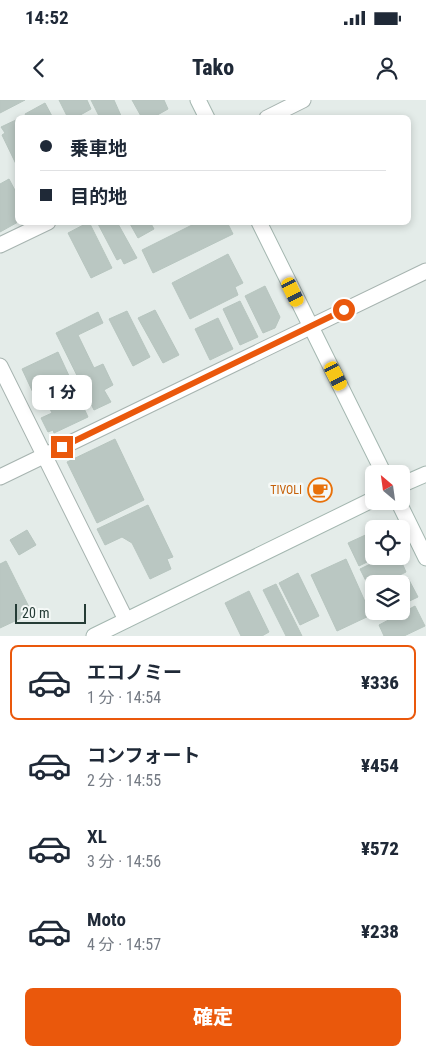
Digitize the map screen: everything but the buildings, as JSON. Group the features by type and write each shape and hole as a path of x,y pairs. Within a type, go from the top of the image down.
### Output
{"street":[{"path":"198,100 206,115"},
{"path":"273,115 302,100"},
{"path":"0,245 42,225"},
{"path":"260,225 380,465"},
{"path":"0,477 426,271"},
{"path":"0,366 126,620"},
{"path":"410,482 426,474"},
{"path":"94,636 365,503"},
{"path":"402,510 426,558"}],"place":[{"name":"TIVOLI","path":"320,490"}],"route":[{"path":"62,447 344,310"}]}
